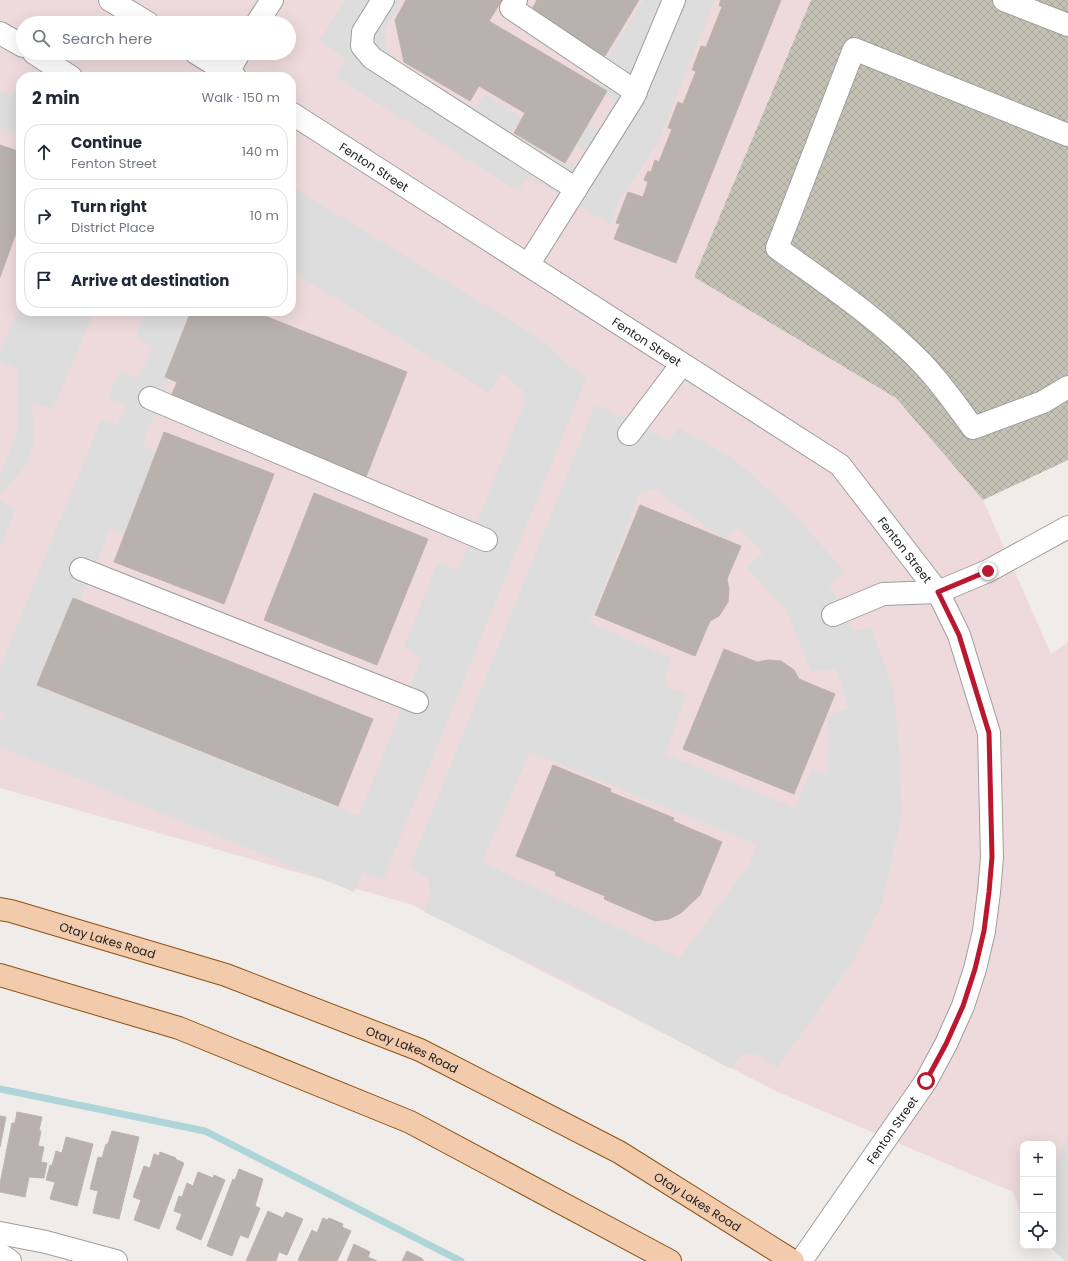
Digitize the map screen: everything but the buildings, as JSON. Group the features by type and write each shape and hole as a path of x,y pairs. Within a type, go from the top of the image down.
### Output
{"main road":[{"name":"Otay Lakes Road","path":"0,909 226,975 420,1050 618,1152 793,1261"},
{"path":"0,975 179,1028 410,1122 670,1261"}],"street":[{"path":"110,0 136,16"},
{"path":"262,16 272,0"},
{"path":"383,0 363,32 362,46 372,58 576,189"},
{"path":"516,0 511,8 636,92"},
{"path":"528,265 636,92 674,0"},
{"path":"1004,0 1042,7 1068,25"},
{"path":"0,33 16,42"},
{"path":"1068,135 854,49 777,248 842,294 894,336 923,364 953,400 973,428 1043,402 1068,387"},
{"path":"45,60 63,72"},
{"path":"206,60 224,72"},
{"path":"230,72 236,60"},
{"name":"Fenton Street","path":"296,116 840,465 938,592 959,635 989,733 992,857 984,931 975,969 963,1006 946,1044 926,1081 801,1261"},
{"path":"629,434 682,364"},
{"path":"150,398 486,540"},
{"path":"833,615 883,594 938,592 988,571 1068,527"},
{"path":"81,569 417,702"},
{"path":"0,1233 46,1242 116,1261"},
{"path":"0,1254 10,1261"}],"shaded area":[{"path":"0,0 811,0 694,277 896,398 983,500 1051,654 1068,642 1068,1261 1065,1261 1052,1249 1056,1249 1056,1141 1020,1141 1020,1212 1013,1192 778,1092 413,905 0,788"},
{"path":"345,0 402,0 385,30 386,45 398,62 475,108 485,94 522,118 510,133 567,165 581,162 590,155 572,142 586,124 604,135 604,126 615,100 590,85 643,0 715,0 658,143 619,201 611,225 529,176 518,191 336,77 346,59 319,41"},
{"path":"811,0 1068,0 1068,460 983,500 896,398 694,277"},
{"path":"0,90 10,96 16,91 16,129 13,134 2,127 0,130"},
{"path":"296,189 544,341 571,368 587,376 383,880 363,872 354,892 0,747 0,724 5,713 0,711 0,668 101,419 117,425 126,405 108,398 120,371 138,378 153,346 135,338 143,316 196,316 142,444 161,455 129,536 110,529 44,689 359,816 422,657 404,647 438,562 458,570 525,401 522,389 501,373 489,393 296,274"},
{"path":"16,314 16,316 92,316 53,409 32,403 34,444 25,467 0,495 0,475 18,430 17,369 0,361 0,350"},
{"path":"595,405 613,412 668,441 679,428 735,460 789,508 845,572 830,585 853,631 871,627 894,691 900,761 902,813 882,904 853,961 778,1067 758,1055 743,1054 731,1069 570,982 424,912 430,897 429,878 409,868","holes":["654,489 725,540 739,527 763,553 746,567 786,610 811,671 837,669 848,709 828,715 828,775 811,769 794,808 665,754 687,694 668,687 665,677 671,658 590,623 639,495","530,752 756,844 749,865 680,958 482,862"]},
{"path":"0,501 16,509 0,548"},
{"path":"1068,1135 1068,1261 1065,1261 1052,1249 1056,1249 1056,1163"}],"waterway":[{"path":"0,1089 205,1131 461,1261"}],"route":[{"path":"926,1081 946,1044 963,1006 975,969 984,931 992,857 992,821 989,786 989,733 959,635 938,592 988,571"}]}
